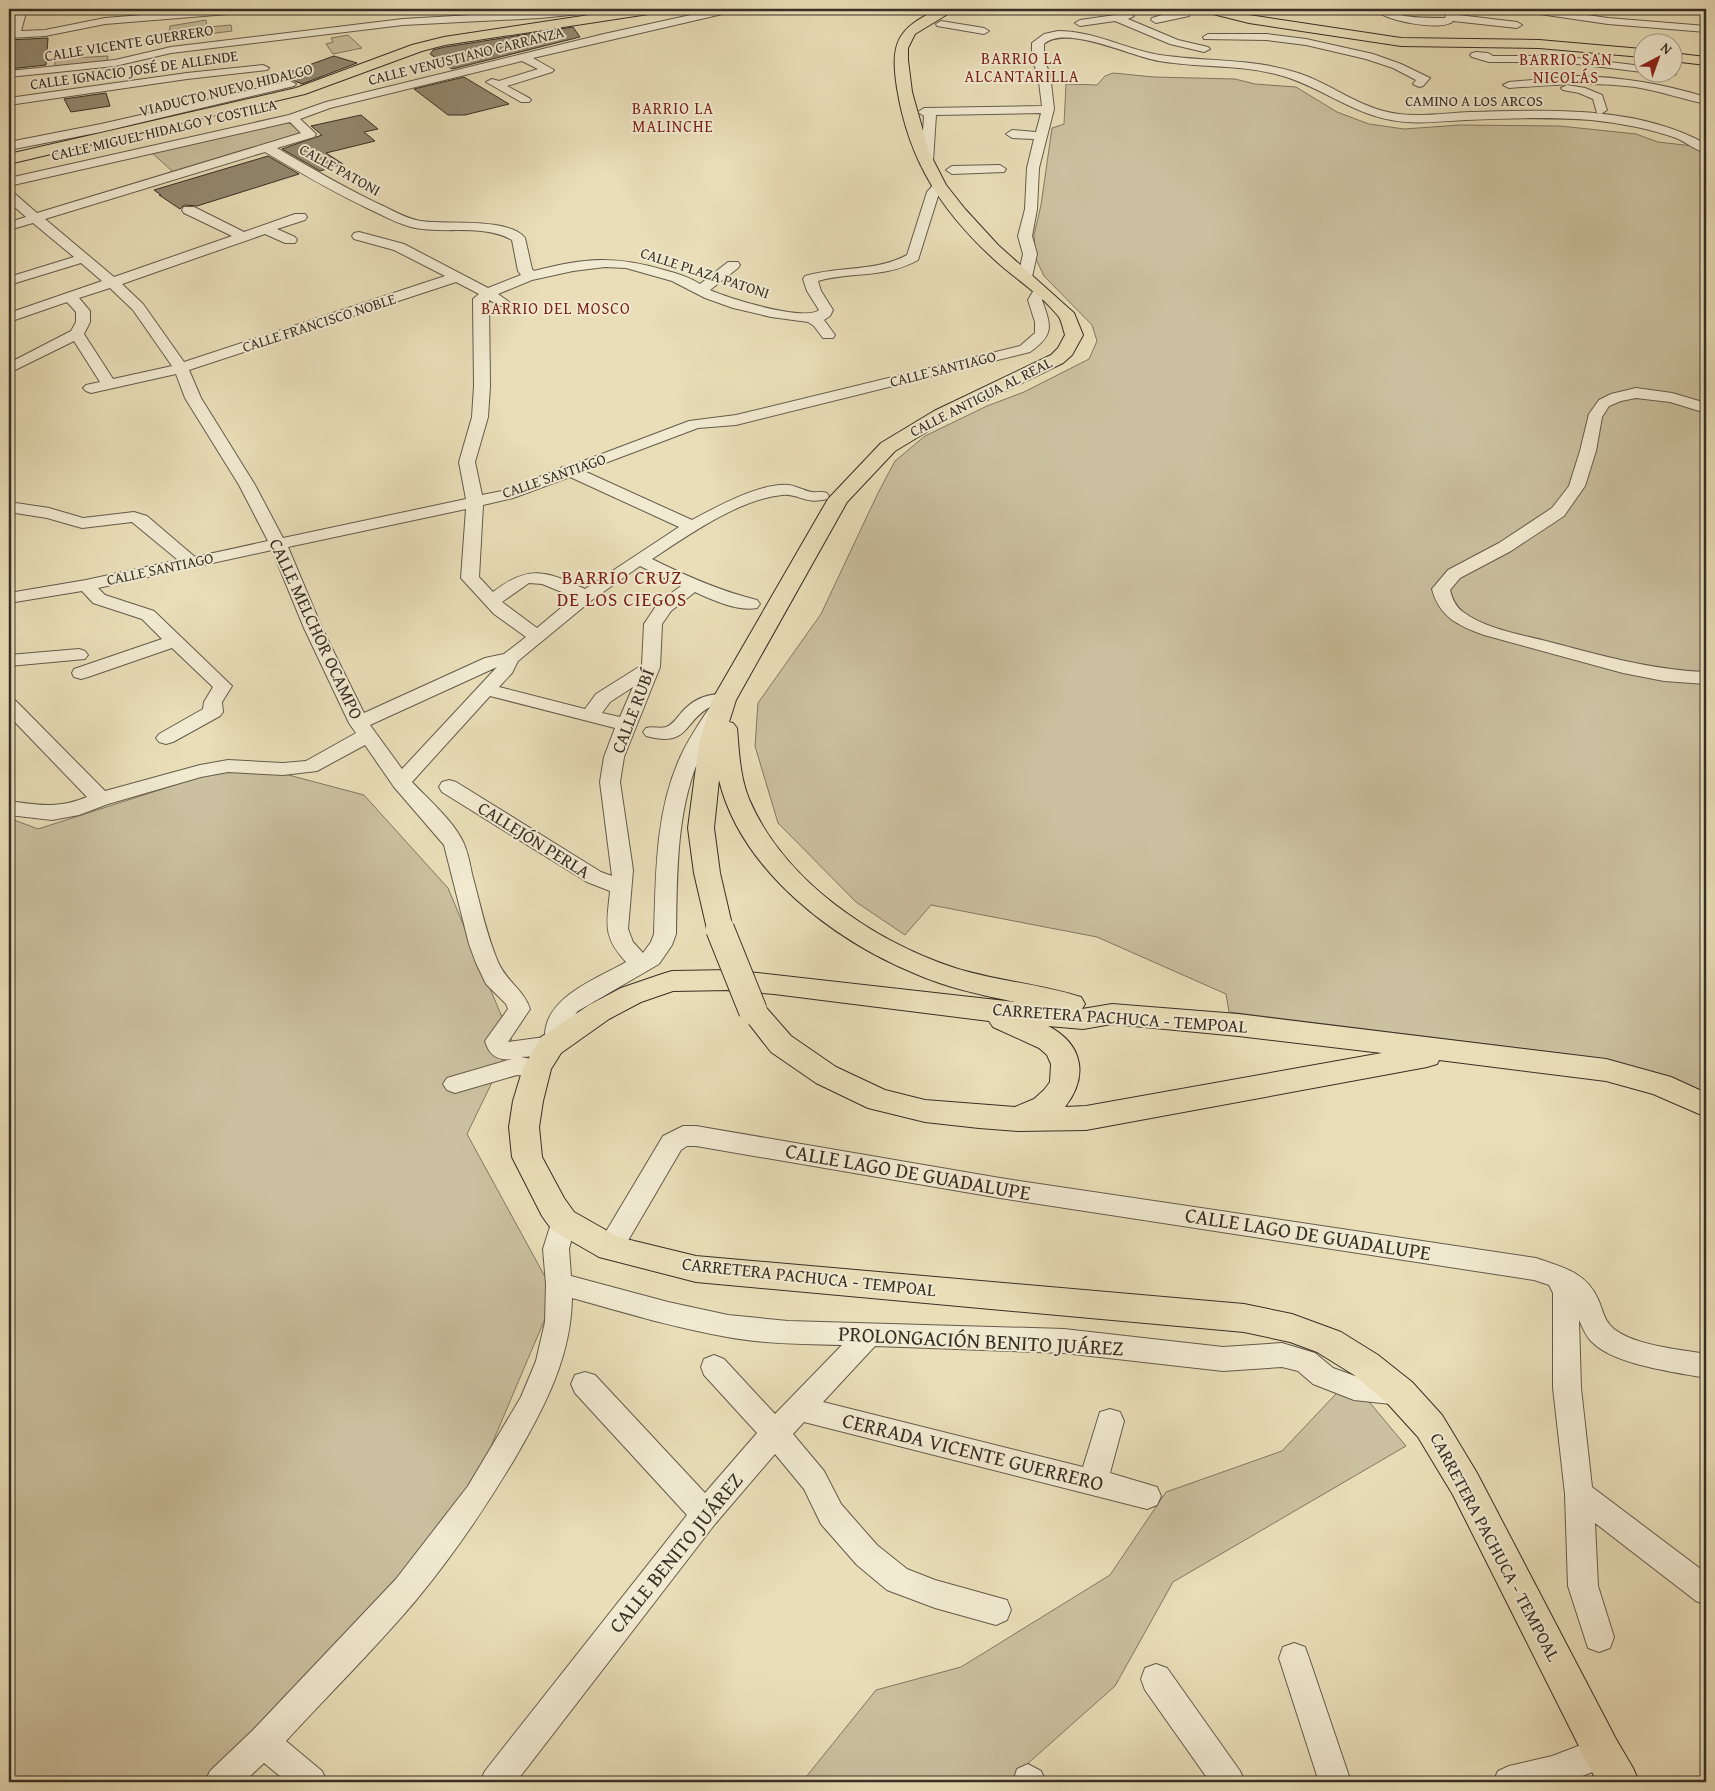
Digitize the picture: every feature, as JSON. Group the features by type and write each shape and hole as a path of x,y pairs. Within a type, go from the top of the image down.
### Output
{"main road":[{"name":"VIADUCTO NUEVO HIDALGO","path":"9,158 295,87 444,41 655,9"},
{"path":"1210,9 1249,19 1401,42 1539,44 1632,53"},
{"name":"CALLE ANTIGUA AL REAL","path":"724,700 838,499 871,463 888,447 941,415 1040,368 1066,351 1074,335 1073,326 1068,317 982,238 939,186 926,161 908,109 899,53 901,44 913,30 945,16"},
{"path":"1682,58 1706,61"},
{"path":"724,700 711,744 701,828 707,873 720,929 753,1011 781,1044 826,1076 878,1100 925,1111 1018,1119 1086,1118 1387,1062 1456,1052"},
{"path":"724,700 727,763 737,799 745,816 765,849 792,880 829,914 880,945 926,968 952,976 1112,1014"},
{"name":"CARRETERA PACHUCA - TEMPOAL","path":"1610,1768 1465,1484 1430,1426 1400,1393 1366,1364 1329,1342 1292,1328 1244,1318 696,1269 610,1248 563,1221 553,1207 528,1157 524,1127 528,1101 548,1051 607,1008 631,995 672,981 730,980 774,984 974,1009 1083,1019 1112,1014 1238,1024 1606,1070 1661,1085 1706,1106"},
{"path":"974,1009 1034,1032 1051,1041 1061,1052 1066,1064 1066,1079 1059,1092 1047,1105 1018,1119"}],"street":[{"path":"13,35 22,9"},
{"path":"13,35 45,33 105,21 238,19 253,9"},
{"name":"CALLE VICENTE GUERRERO","path":"9,74 115,63 172,50 365,23 555,14 600,9"},
{"name":"CALLE VENUSTIANO CARRANZA","path":"326,106 523,57 731,9"},
{"path":"1379,9 1383,12 1408,19 1450,18 1517,25"},
{"path":"1526,9 1626,23 1706,29"},
{"path":"1080,23 1119,14 1131,15"},
{"path":"1119,14 1150,32 1187,46"},
{"path":"1102,41 1172,29 1153,19 1185,14"},
{"path":"365,23 373,21 381,15"},
{"path":"945,16 984,31"},
{"path":"238,19 242,36 252,39 260,59 295,87 326,106"},
{"name":"CAMINO A LOS ARCOS","path":"1048,109 1044,74 1038,60 1038,42 1052,29 1102,41 1156,58 1186,62 1242,65 1284,72 1345,100 1391,116 1418,118 1527,116 1616,119 1666,130 1706,149"},
{"path":"1206,42 1224,30"},
{"path":"1189,34 1206,42"},
{"path":"1172,53 1187,46 1206,42 1267,37 1298,40 1346,55 1397,66 1422,81"},
{"path":"1296,52 1346,55"},
{"path":"1476,55 1487,56 1485,58 1489,59 1561,59 1632,68"},
{"path":"497,85 548,70 523,57"},
{"name":"CALLE IGNACIO JOSÉ DE ALLENDE","path":"9,102 187,76 260,59"},
{"path":"472,70 525,100"},
{"path":"1600,110 1598,97 1581,90 1558,86 1509,85 1559,80 1613,81 1655,86 1706,101"},
{"path":"9,146 295,87"},
{"name":"CALLE MIGUEL HIDALGO Y COSTILLA","path":"9,182 292,118 326,106"},
{"path":"926,161 927,112 1048,109 1033,168 1031,209 1025,236 1030,254 1025,277"},
{"path":"9,226 310,134 292,118"},
{"path":"1012,134 1042,136"},
{"name":"CALLE PATONI","path":"268,148 335,188 398,218 423,226 504,231 518,238 525,271 531,276"},
{"path":"140,151 168,178"},
{"path":"952,170 1000,169"},
{"path":"811,318 825,313 826,310 814,291 810,279 828,275 890,268 903,264 913,257 934,192 939,186"},
{"name":"CALLE MELCHOR OCAMPO","path":"9,196 84,258 138,307 181,368 193,398 247,484 278,544 312,628 364,729 401,782 440,825 454,844 480,944 487,963 494,978 516,1000 519,1009 515,1017 500,1032 496,1041 498,1047 503,1050 548,1051"},
{"path":"189,210 244,237"},
{"path":"9,318 300,217"},
{"path":"398,218 359,236 398,247 488,293 505,304"},
{"path":"266,228 290,240"},
{"path":"9,281 84,258"},
{"name":"CALLE PLAZA PATONI","path":"488,293 531,276 588,263 627,264 686,281 700,292 744,306 811,318"},
{"path":"700,292 729,268"},
{"name":"CALLE FRANCISCO NOBLE","path":"90,388 181,368 456,277"},
{"name":"CALLE SANTIAGO","path":"9,598 86,586 507,495 568,470 638,447 695,424 736,420 1025,349 1038,341 1044,331 1044,321 1036,300 1040,291"},
{"path":"488,293 480,299 482,386 480,417 467,462 475,501 470,578 500,610 538,637"},
{"path":"9,369 77,334 84,322 83,310 70,297"},
{"path":"811,318 819,323 828,335"},
{"path":"77,334 108,383"},
{"path":"1706,408 1672,398 1636,393 1616,397 1604,403 1594,417 1588,451 1577,486 1558,512 1505,547 1454,574 1442,589 1445,604 1460,618 1483,630 1619,667 1687,678 1706,678"},
{"path":"568,470 692,526"},
{"path":"9,808 52,813 78,808 101,799 228,766 283,769 310,767 364,729 492,662 510,658 586,596 639,559 692,526 740,501 781,490 790,490 811,497 821,496"},
{"path":"9,507 49,513 82,523 134,517 141,520 191,562"},
{"path":"639,559 692,586 738,602 751,604"},
{"path":"492,601 528,577 541,579 586,596"},
{"path":"86,586 99,599 148,615 223,686 219,696 213,702 213,712 166,738"},
{"name":"CALLE RUBÍ","path":"640,964 624,946 617,929 623,870 610,782 614,757 651,668 653,624 664,607 692,586"},
{"path":"9,661 80,664 174,641"},
{"path":"401,782 505,669 510,658"},
{"path":"590,714 603,698 651,668"},
{"path":"485,689 590,714 626,725"},
{"path":"653,732 671,733 679,728 702,704 710,700 724,700"},
{"path":"455,1084 516,1066 548,1051 559,1016 570,1005 651,958 661,945 665,934 667,856 680,786 698,740 724,700"},
{"path":"9,706 101,799"},
{"name":"CALLEJÓN PERLA","path":"449,787 594,877 622,888"},
{"name":"CALLE LAGO DE GUADALUPE","path":"610,1248 672,1143 683,1136 696,1136 1000,1188 1536,1268 1576,1286 1583,1294 1588,1312 1602,1336 1623,1347 1706,1366"},
{"path":"221,1782 264,1742 406,1589 478,1495 532,1403 549,1360 558,1322 559,1284 556,1249 563,1221"},
{"path":"1559,1278 1566,1293 1567,1388 1579,1494 1583,1586 1599,1637"},
{"name":"PROLONGACIÓN BENITO JUÁREZ","path":"559,1284 668,1313 728,1326 788,1332 1064,1341 1223,1359 1282,1354 1306,1362 1324,1376 1354,1388 1400,1393"},
{"name":"CALLE BENITO JUÁREZ","path":"496,1782 705,1514 775,1433 869,1335"},
{"path":"714,1367 775,1433 814,1480 830,1514 867,1555 897,1580 935,1594 996,1610"},
{"path":"585,1384 705,1514"},
{"name":"CERRADA VICENTE GUERRERO","path":"798,1408 1147,1496"},
{"path":"1093,1483 1110,1421"},
{"path":"1579,1494 1706,1591"},
{"path":"1294,1658 1335,1782"},
{"path":"1156,1679 1229,1782"},
{"path":"264,1742 312,1782"},
{"path":"1509,1782 1610,1768"}],"shaded area":[{"path":"206,20 207,27 231,25 232,31 201,35 199,32 183,34 181,30 169,32 170,26"},
{"path":"348,35 362,48 333,54 326,44 333,42 331,38"},
{"path":"108,56 107,62 54,68 56,59"},
{"path":"1113,73 1154,77 1235,79 1255,84 1296,87 1337,112 1369,124 1404,129 1460,125 1560,126 1636,134 1658,142 1693,146 1706,155 1706,1098 1625,1064 1567,1054 1229,1012 1226,994 1097,937 931,905 905,935 856,902 778,823 755,746 758,703 821,614 895,461 925,436 987,406 1024,392 1089,359 1097,341 1092,325 1044,276 1036,259 1034,235 1041,205 1052,128 1064,124 1066,84 1097,85 1105,76"},
{"path":"289,123 302,133 173,172 151,152"},
{"path":"243,763 364,795 448,888 512,1041 467,1134 555,1295 472,1491 331,1673 215,1782 9,1782 9,818 38,829"},
{"path":"1350,1379 1406,1446 1173,1582 1115,1686 1007,1782 802,1782 876,1690 961,1667 1110,1575 1166,1492 1282,1451"}],"building":[{"path":"573,27 580,37 452,69 430,54 433,50 445,47"},
{"path":"48,38 46,65 9,69 9,40"},
{"path":"334,56 357,63 302,84 281,75"},
{"path":"464,77 509,104 465,115 448,115 414,89"},
{"path":"106,93 110,106 71,112 64,99"},
{"path":"361,115 378,129 364,132 375,141 326,153 343,164 320,171 282,149 322,135 311,126"},
{"path":"268,156 299,174 197,206 184,205 180,209 154,190"}],"district":[{"name":"BARRIO LA ALCANTARILLA","path":"1022,67"},
{"name":"BARRIO SAN NICOLÁS","path":"1566,68"},
{"name":"BARRIO LA MALINCHE","path":"673,117"},
{"name":"BARRIO DEL MOSCO","path":"556,308"},
{"name":"BARRIO CRUZ DE LOS CIEGOS","path":"622,588"}]}
